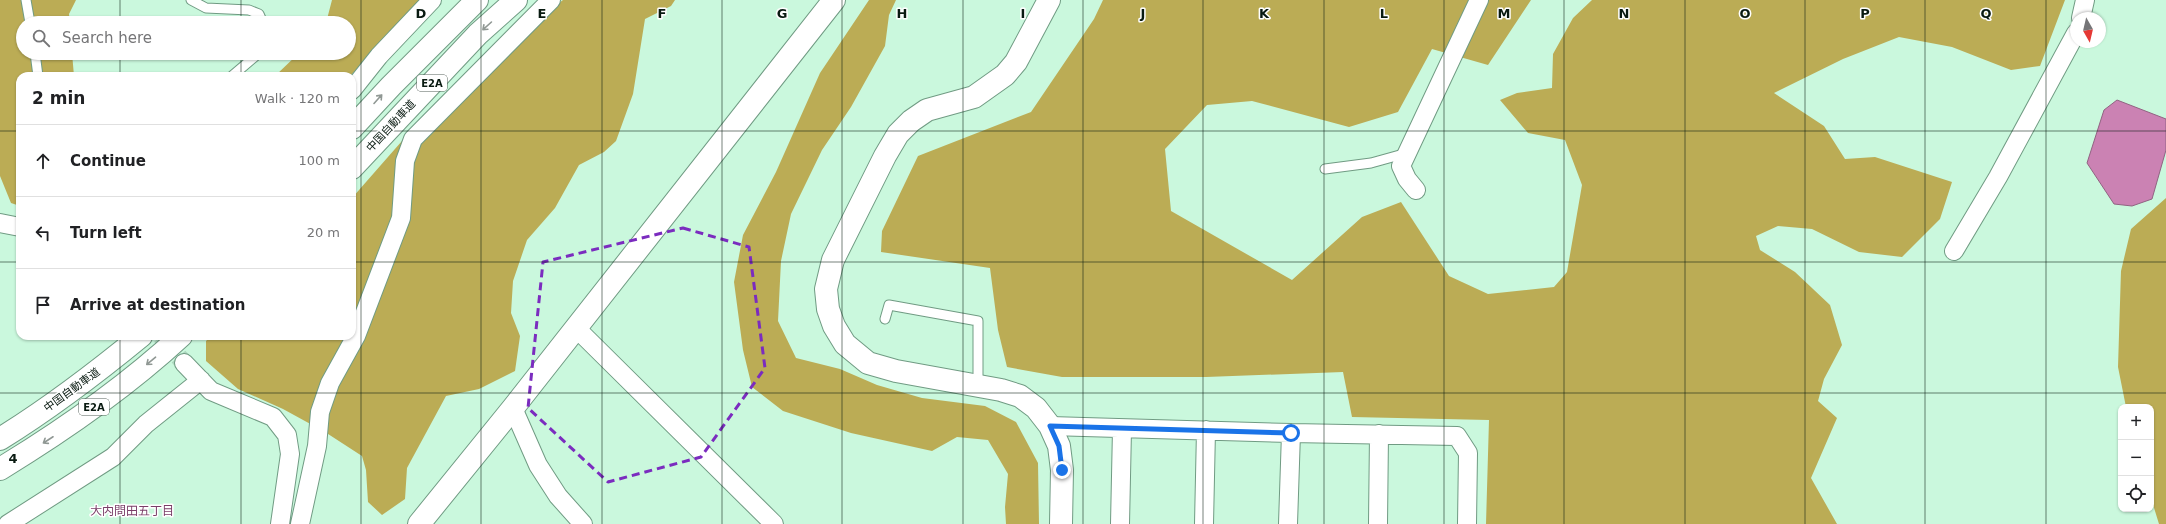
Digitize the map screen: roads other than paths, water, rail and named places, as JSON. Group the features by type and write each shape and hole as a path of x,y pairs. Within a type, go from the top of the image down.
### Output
{"main road":[{"name":"E2A","path":"356,124 391,86 477,0"},
{"name":"中国自動車道","path":"356,164 478,34 516,0"},
{"path":"419,524 513,408 834,0"},
{"path":"1049,0 1016,62 1005,75 974,97 927,110 911,121 898,134 885,156 833,260 826,289 828,309 834,326 844,344 868,363 896,371 1001,390 1020,396 1036,408 1050,426 1059,446 1062,470 1061,524"},
{"name":"中国自動車道","path":"0,439 87,379 136,340"},
{"name":"E2A","path":"0,469 49,439 105,399 176,340"}],"street":[{"path":"356,85 379,56 432,0"},
{"path":"356,336 401,218 405,161 413,139 551,0"},
{"path":"1416,190 1407,178 1401,166 1479,0"},
{"path":"2082,12 2085,0"},
{"path":"1954,251 1998,177 2070,44"},
{"path":"0,223 16,225"},
{"path":"576,328 774,524"},
{"path":"300,524 317,446 320,412 330,383 354,340"},
{"path":"184,363 211,391 273,417 287,434 290,454 280,524"},
{"path":"8,524 112,457 146,424 201,380"},
{"path":"513,408 538,465 558,496 583,524"},
{"path":"1050,426 1122,429 1457,436 1468,453 1467,524"},
{"path":"1120,524 1122,429"},
{"path":"1204,524 1206,430"},
{"path":"1288,524 1291,433"},
{"path":"1378,524 1379,434"}],"lane":[{"path":"26,0 29,16"},
{"path":"191,0 206,8 249,10 259,14 260,16"},
{"path":"35,60 37,72"},
{"path":"237,72 251,60"},
{"path":"1326,169 1371,163 1407,154"},
{"path":"886,319 890,305 978,321 978,386"}],"tunnel":[{"path":"164,340 184,363"}],"district":[{"name":"大内問田五丁目","path":"132,511"}]}
